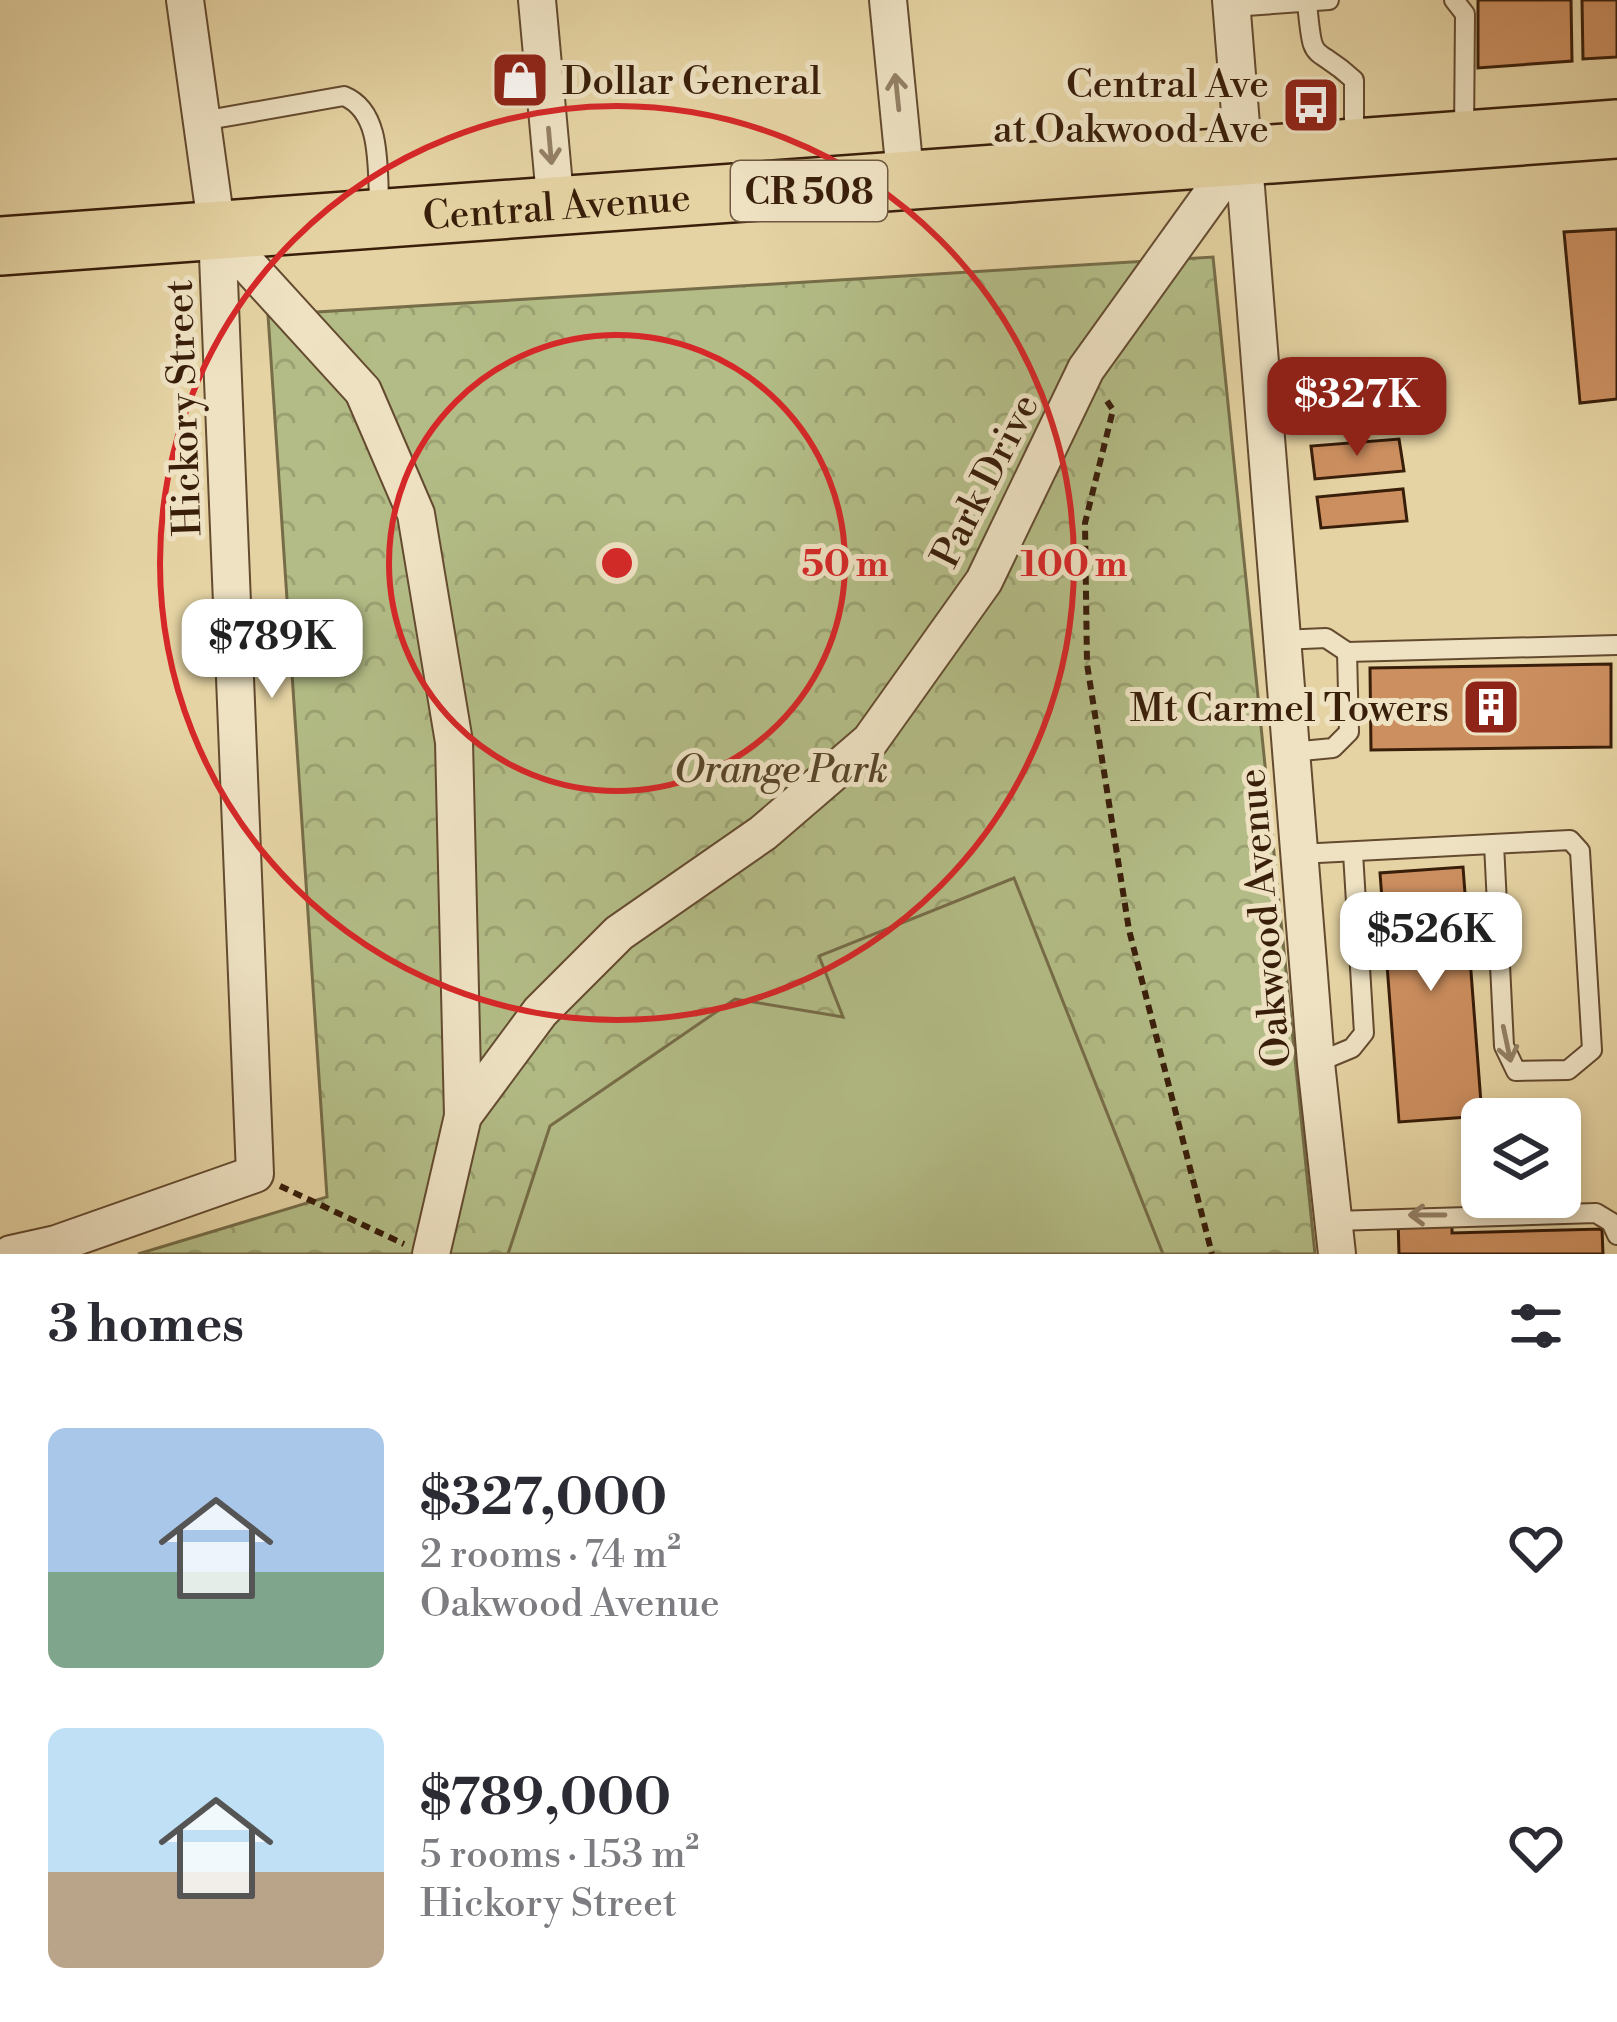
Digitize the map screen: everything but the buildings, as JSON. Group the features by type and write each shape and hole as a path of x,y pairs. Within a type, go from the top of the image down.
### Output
{"main road":[{"name":"Central Avenue","path":"0,246 906,184 1242,152 1617,129"}],"street":[{"name":"Hickory Street","path":"185,0 217,231 255,1174"},
{"path":"538,0 556,208"},
{"path":"888,0 906,184"},
{"name":"Oakwood Avenue","path":"1232,4 1316,1063 1335,1237"},
{"name":"Park Drive","path":"463,1116 540,1012 619,933 763,833 870,741 984,581 1086,369 1242,152"},
{"name":"Park Drive","path":"217,231 363,391 416,514 454,742 463,1116 428,1254"},
{"path":"10,1254 58,1249 255,1174"}],"lane":[{"path":"1232,4 1329,0"},
{"path":"1454,0 1465,14 1464,139"},
{"path":"1307,2 1311,45 1318,59 1354,80 1354,148"},
{"path":"202,121 344,96 360,103 371,116 380,220"},
{"path":"1281,640 1326,638 1347,652 1617,645"},
{"path":"1291,752 1333,748 1349,732 1347,652"},
{"path":"1299,854 1570,840 1580,851 1592,1050 1568,1070 1516,1071 1504,1046 1494,844"},
{"path":"1316,1063 1352,1048 1364,1033 1353,853"},
{"path":"1335,1237 1596,1214 1611,1222 1617,1235"}],"path":[{"path":"1086,369 1113,410 1084,523 1087,664 1129,930 1212,1254"},
{"path":"255,1174 428,1254"}],"green space":[{"name":"Orange Park","path":"1213,257 1315,1254 138,1254 327,1197 268,315"},
{"path":"1014,878 1163,1254 508,1254 550,1126 735,999 843,1017 819,956"}],"place":[{"name":"Dollar General","path":"520,80"},
{"name":"Central Ave at Oakwood Ave","path":"1311,105"},
{"name":"Mt Carmel Towers","path":"1491,707"}]}
